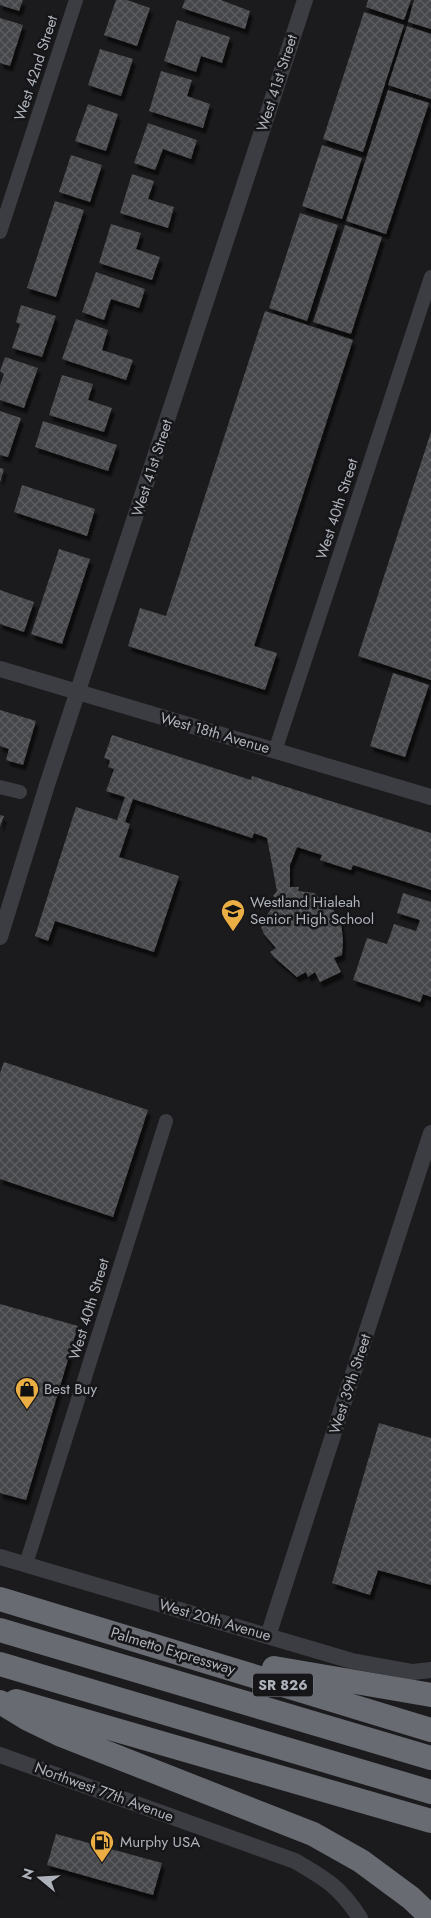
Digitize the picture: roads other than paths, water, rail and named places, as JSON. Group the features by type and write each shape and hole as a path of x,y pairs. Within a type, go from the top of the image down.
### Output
{"highway":[{"name":"Palmetto Expressway","path":"0,1599 431,1730"},
{"path":"0,1630 431,1758"},
{"path":"135,1640 343,1681 431,1695"},
{"path":"9,1667 287,1779"},
{"path":"9,1667 431,1792"},
{"path":"0,1696 431,1821"},
{"path":"0,1702 28,1719 59,1734 313,1834 361,1861 411,1898 431,1917"}],"street":[{"name":"West 42nd Street","path":"0,232 76,0"},
{"name":"West 41st Street","path":"0,937 305,0"},
{"name":"West 40th Street","path":"275,751 431,277"},
{"name":"West 18th Avenue","path":"0,669 431,797"},
{"path":"0,787 20,792"},
{"name":"West 40th Street","path":"26,1564 166,1121"},
{"name":"West 39th Street","path":"268,1636 431,1133"},
{"name":"West 20th Avenue","path":"0,1557 377,1666 413,1672 431,1670"},
{"name":"Northwest 77th Avenue","path":"0,1754 295,1861 330,1881 351,1903 360,1918"}],"place":[{"name":"Westland Hialeah Senior High School","path":"233,932"},
{"name":"Best Buy","path":"27,1410"},
{"name":"Murphy USA","path":"102,1863"}]}
